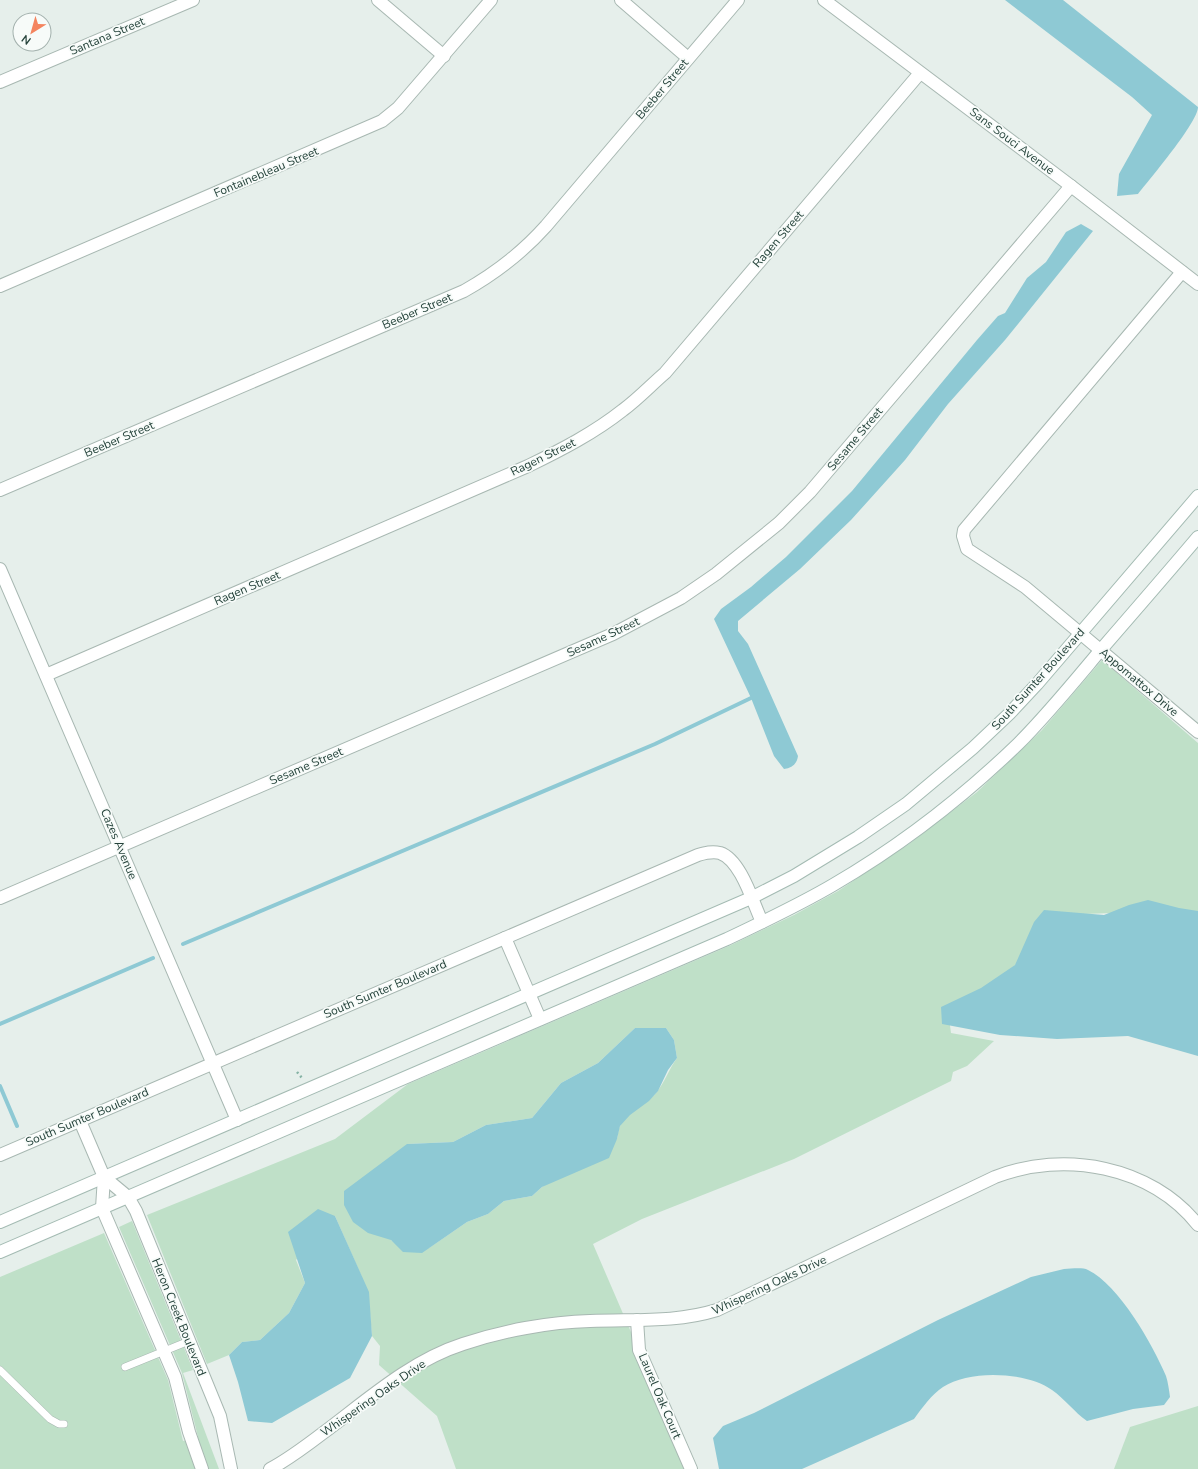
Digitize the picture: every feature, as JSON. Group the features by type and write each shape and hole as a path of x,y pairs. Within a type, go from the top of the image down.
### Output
{"street":[{"name":"Santana Street","path":"0,82 193,0"},
{"path":"378,0 444,56"},
{"name":"Fontainebleau Street","path":"0,286 382,121 398,108 491,0"},
{"path":"621,0 688,58"},
{"name":"Beeber Street","path":"0,490 464,291 490,276 514,258 546,226 738,0"},
{"name":"Sans Souci Avenue","path":"824,0 1071,186 1198,284"},
{"name":"Ragen Street","path":"46,675 528,466 560,451 593,431 623,410 665,373 920,73"},
{"name":"Sesame Street","path":"0,898 614,634 681,598 716,574 773,528 810,492 1071,186"},
{"name":"Appomattox Drive","path":"1182,272 964,530 962,536 967,548 1025,587 1198,732"},
{"name":"South Sumter Boulevard","path":"0,1222 751,898 794,876 858,837 906,804 942,775 1009,714 1198,496"},
{"path":"0,1252 128,1198 762,922 834,884 884,853 932,818 972,786 1018,743 1055,705 1198,538"},
{"name":"Cazes Avenue","path":"0,570 237,1120"},
{"name":"South Sumter Boulevard","path":"0,1155 706,852 720,853 731,861 739,871 762,922"},
{"path":"505,938 540,1019"},
{"name":"Heron Creek Boulevard","path":"80,1121 104,1177 128,1198 136,1210 220,1416 231,1469"},
{"name":"Whispering Oaks Drive","path":"270,1469 297,1453 414,1367 452,1348 476,1340 556,1324 605,1320 665,1320 690,1317 732,1305 990,1180 1025,1167 1051,1164 1086,1165 1125,1175 1158,1190 1173,1200 1198,1226"},
{"name":"Heron Creek Boulevard","path":"104,1177 102,1208 175,1377 189,1432 202,1469"},
{"name":"Laurel Oak Court","path":"637,1320 642,1359 691,1469"}],"lane":[{"path":"125,1367 189,1342"},
{"path":"0,1370 50,1419 59,1424 64,1424"}],"green space":[{"path":"1102,660 1198,743 1198,926 1112,913 1055,915 1033,951 949,1018 951,1033 994,1041 967,1066 953,1072 951,1081 794,1159 642,1219 593,1244 690,1469 456,1469 437,1416 379,1365 380,1346 372,1336 369,1302 361,1275 335,1216 296,1260 305,1283 289,1313 260,1340 242,1342 229,1355 207,1364 147,1215 335,1139 408,1084 729,946 794,915 838,891 909,844 977,792 1042,730","holes":["635,1028 666,1028 674,1040 677,1058 656,1093 623,1121 619,1128 617,1139 542,1187 532,1196 504,1201 488,1214 467,1222 429,1248 397,1245 391,1240 407,1144 453,1142 486,1125 532,1118 561,1083 598,1063"]},
{"path":"132,1221 193,1370 183,1373 219,1469 0,1469 0,1277 104,1233 168,1380 183,1441 198,1437 182,1373 119,1227"},
{"path":"1198,1406 1198,1469 1114,1469 1130,1427"}],"water":[{"path":"1005,0 1063,0 1198,107 1196,114 1182,137 1138,194 1117,196 1119,174 1152,115 1132,97"},
{"path":"1081,224 1093,231 1005,340 948,404 905,460 851,520 800,569 738,621 738,631 748,644 798,756 794,765 784,769 774,756 751,698 714,619 721,609 751,587 786,557 852,491 977,340 998,316 1005,313 1027,278 1046,262 1066,232"},
{"path":"1148,900 1198,911 1198,1056 1128,1036 1057,1039 1000,1035 942,1024 941,1007 981,988 1015,965 1034,922 1044,910 1104,915 1129,905"},
{"path":"635,1028 666,1028 674,1040 677,1058 668,1070 658,1091 649,1101 630,1115 620,1126 617,1139 609,1158 542,1187 532,1196 504,1201 488,1214 467,1222 422,1253 403,1252 391,1240 368,1233 353,1222 344,1205 344,1191 407,1144 453,1142 486,1125 532,1118 561,1083 598,1063"},
{"path":"318,1209 335,1216 369,1292 372,1336 350,1378 272,1423 248,1421 229,1355 242,1342 260,1340 289,1313 305,1283 288,1232"},
{"path":"1080,1268 1088,1270 1100,1278 1123,1302 1153,1348 1166,1376 1170,1397 1164,1405 1133,1409 1087,1421 1052,1390 1028,1379 998,1375 968,1377 954,1381 935,1393 914,1419 802,1469 719,1469 713,1438 723,1426 754,1413 938,1320 1031,1277 1064,1269"}],"waterway":[{"path":"183,944 655,744 751,698"},
{"path":"0,1024 153,958"},
{"path":"0,1086 17,1126"}]}
